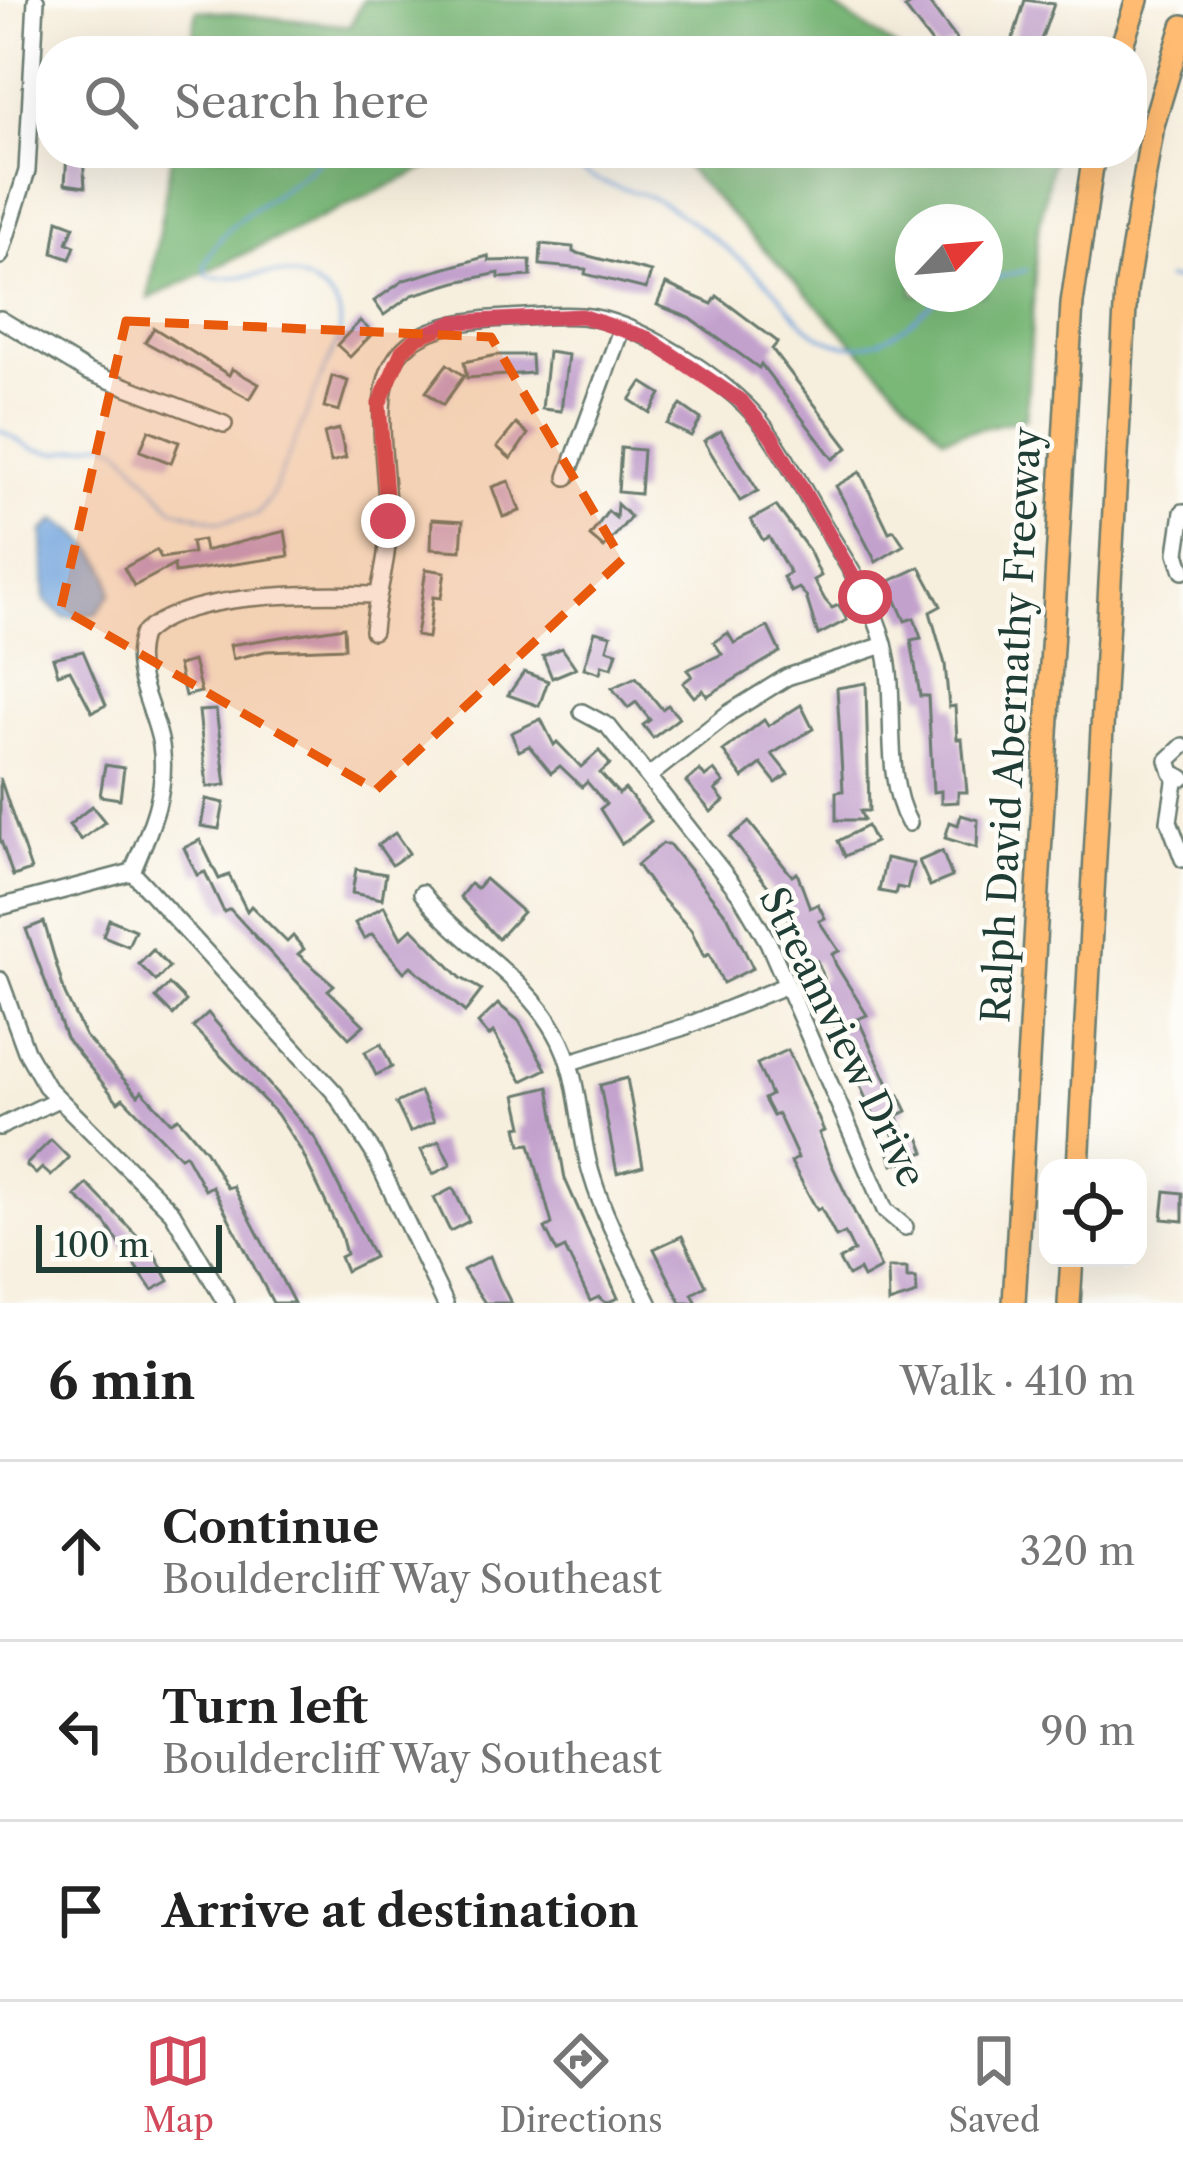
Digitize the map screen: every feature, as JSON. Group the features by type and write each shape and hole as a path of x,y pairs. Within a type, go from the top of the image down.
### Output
{"highway":[{"path":"1125,36 1137,0"},
{"path":"1147,154 1183,26"},
{"name":"Ralph David Abernathy Freeway","path":"1014,1303 1072,303 1092,168"},
{"path":"1078,1159 1126,290 1144,168"},
{"path":"1069,1303 1071,1267"}],"street":[{"path":"0,256 27,171 37,0"},
{"path":"373,631 388,536 379,404 402,351 436,328 472,319 582,316 622,327 660,345 756,416 839,551 884,645 892,684 897,801 910,823"},
{"path":"0,319 88,372 224,424"},
{"path":"567,477 622,327"},
{"path":"1183,512 1177,553 1183,571"},
{"path":"132,872 163,782 161,744 137,650 142,635 182,610 286,596 376,595"},
{"path":"649,776 729,713 787,677 884,645"},
{"name":"Streamview Drive","path":"582,712 608,726 740,894 787,985 885,1210 905,1227"},
{"path":"1183,746 1168,760 1179,777 1169,821 1183,859"},
{"path":"0,907 132,872"},
{"path":"132,872 326,1081 373,1151 445,1303"},
{"path":"422,893 446,924 536,1002 570,1062 593,1181 649,1303"},
{"path":"0,980 26,1051 56,1100 172,1212 226,1303"},
{"path":"570,1062 684,1028 787,985"},
{"path":"0,1126 56,1100"}],"highlighted area":[{"path":"126,321 491,337 622,560 376,790 61,608"}],"green space":[{"path":"363,0 824,0 878,36 193,36 197,10 350,26"},
{"path":"170,168 427,168 148,299"},
{"path":"686,168 1051,168 1037,237 1026,418 943,437"}],"water":[{"path":"56,520 86,541 107,571 111,594 96,614 64,617 45,601 43,531"}],"building":[{"path":"927,0 954,36 926,36 905,8"},
{"path":"1025,0 1054,4 1042,36 1014,36"},
{"path":"66,168 84,168 85,187 65,184"},
{"path":"58,220 74,226 67,243 75,246 70,259 53,253"},
{"path":"541,244 573,247 573,252 651,272 646,289 585,274 586,269 540,265"},
{"path":"488,256 489,261 530,260 531,276 499,278 499,273 456,282 412,295 384,315 374,301 404,280"},
{"path":"666,284 712,304 717,296 778,342 772,349 848,448 833,459 761,364 759,368 690,318 657,305"},
{"path":"360,321 373,333 350,357 337,345"},
{"path":"154,328 229,375 232,369 259,384 250,399 145,342"},
{"path":"548,352 568,355 561,411 542,409"},
{"path":"531,355 532,373 467,378 464,362"},
{"path":"447,364 464,376 443,405 426,392"},
{"path":"332,376 348,381 339,411 324,407"},
{"path":"642,382 661,394 650,413 630,400"},
{"path":"681,405 701,419 691,436 667,424"},
{"path":"516,424 528,434 511,459 497,447"},
{"path":"339,429 346,458 331,462 324,433"},
{"path":"149,430 179,442 171,463 140,451"},
{"path":"721,431 758,491 740,501 704,441"},
{"path":"621,448 643,450 640,494 618,492"},
{"path":"860,472 889,532 894,530 904,545 876,562 836,486"},
{"path":"509,481 520,511 503,517 492,487"},
{"path":"617,504 631,517 604,548 590,536 608,511 616,518"},
{"path":"776,506 809,550 821,576 814,580 825,600 832,608 839,605 847,620 818,635 806,596 799,588 791,592 783,577 790,573 769,537 763,540 751,520"},
{"path":"432,519 463,521 461,551 431,549"},
{"path":"285,531 289,556 175,573 174,565 134,586 124,568 157,550 161,558 193,553 191,542 203,540 205,551"},
{"path":"920,567 941,606 930,612 945,664 949,707 955,706 957,739 962,739 967,792 958,792 958,802 941,803 941,791 933,792 928,696 920,696 911,640 921,638 914,618 905,621 888,582"},
{"path":"426,569 445,572 441,598 433,597 428,638 416,636"},
{"path":"344,627 345,648 266,651 233,659 230,645"},
{"path":"768,627 780,652 707,696 703,690 694,697 683,683 692,676 687,670 722,654 714,642 728,633 734,643"},
{"path":"595,631 611,635 607,649 617,652 612,668 602,665 600,673 584,668"},
{"path":"562,648 576,668 552,678 543,656"},
{"path":"83,651 106,705 92,712 70,670 58,674 53,658"},
{"path":"193,661 201,692 185,696 178,665"},
{"path":"524,672 548,681 539,706 508,695"},
{"path":"636,677 662,709 668,705 679,718 653,738 643,725 650,720 636,702 628,708 612,688"},
{"path":"866,683 869,811 860,811 864,820 836,820 836,792 843,791 837,688"},
{"path":"801,705 813,729 772,754 788,774 776,783 761,764 743,778 723,751 764,720 768,726"},
{"path":"216,710 226,785 207,787 199,711"},
{"path":"541,719 554,745 557,742 581,767 599,751 610,764 600,773 619,794 625,789 651,821 622,844 600,809 606,804 587,782 582,787 560,766 551,773 529,746 519,751 511,733"},
{"path":"105,765 124,768 120,799 100,796"},
{"path":"700,770 705,777 714,770 724,783 715,790 724,801 711,812 686,782"},
{"path":"0,778 31,870 13,876 0,838"},
{"path":"206,799 224,803 219,829 201,826"},
{"path":"92,806 105,822 81,840 69,825"},
{"path":"961,815 978,820 977,848 945,838 950,822 958,825"},
{"path":"749,822 792,876 797,873 810,908 818,904 825,918 819,921 839,951 832,954 836,965 867,1015 858,1019 894,1097 899,1095 907,1111 897,1116 908,1139 918,1135 925,1152 916,1155 919,1164 906,1170 902,1161 893,1165 887,1148 897,1144 887,1121 878,1125 856,1077 815,982 824,978 817,961 809,965 781,903 730,837"},
{"path":"867,826 875,842 845,856 838,841"},
{"path":"395,833 409,853 392,865 378,845"},
{"path":"200,840 219,879 229,875 247,911 251,906 287,942 293,936 304,949 298,954 334,985 328,990 364,1025 349,1038 230,909 224,912 205,872 197,875 184,848"},
{"path":"662,844 669,844 728,917 753,968 723,983 709,954 704,957 691,930 637,865"},
{"path":"942,851 952,877 930,886 919,861"},
{"path":"886,858 913,864 907,889 897,887 895,894 879,891"},
{"path":"356,869 386,874 382,899 352,893"},
{"path":"485,879 523,912 498,939 460,897 470,884 477,888"},
{"path":"384,906 401,938 412,928 461,978 482,990 465,1012 411,966 404,972 372,934 364,939 355,923"},
{"path":"109,919 135,930 128,946 103,936"},
{"path":"44,922 65,994 85,1036 138,1095 142,1091 171,1122 178,1118 206,1151 227,1188 233,1186 294,1303 273,1303 212,1186 205,1190 185,1154 180,1157 123,1098 118,1102 66,1038 26,929"},
{"path":"153,950 169,967 156,981 139,964"},
{"path":"169,984 186,1001 173,1015 156,998"},
{"path":"498,1004 519,1021 546,1069 522,1081 493,1032 489,1036 478,1023"},
{"path":"208,1013 315,1138 374,1257 346,1271 340,1257 346,1254 341,1235 302,1152 277,1114 193,1027"},
{"path":"381,1044 392,1067 376,1075 365,1052"},
{"path":"788,1050 824,1131 819,1133 831,1163 881,1268 863,1278 859,1270 848,1276 839,1260 854,1251 845,1233 836,1237 821,1208 817,1210 791,1162 798,1158 778,1114 773,1116 764,1099 771,1095 757,1064"},
{"path":"627,1078 643,1166 617,1173 600,1085"},
{"path":"549,1087 565,1179 618,1298 606,1303 599,1297 590,1301 565,1248 557,1252 545,1228 552,1224 530,1144 521,1145 517,1127 523,1126 516,1095"},
{"path":"420,1092 434,1121 410,1132 396,1103"},
{"path":"51,1140 69,1158 51,1176 42,1168 36,1174 26,1165"},
{"path":"439,1141 451,1165 433,1174 421,1150"},
{"path":"87,1184 154,1253 169,1281 152,1290 104,1221 75,1196"},
{"path":"453,1188 469,1221 450,1231 434,1198"},
{"path":"1165,1191 1183,1193 1183,1221 1162,1219"},
{"path":"682,1236 706,1286 692,1294 697,1303 681,1303 654,1249"},
{"path":"490,1256 511,1303 485,1303 463,1270"},
{"path":"888,1268 907,1268 907,1278 916,1278 917,1294 889,1303"}],"waterway":[{"path":"0,430 33,449 58,453 104,442 119,447 173,509 219,522 257,515 271,497 339,337 340,315 319,288 292,275 208,277 204,265 215,245 244,216 312,168"},
{"path":"578,168 666,205 769,284 801,321 825,339 844,345 880,340 922,312"},
{"path":"1003,276 1027,270"},
{"path":"1166,279 1183,280"}],"route":[{"path":"388,521 379,404 389,371 402,351 418,337 455,322 582,316 647,338 741,401 772,437 865,597"}]}
